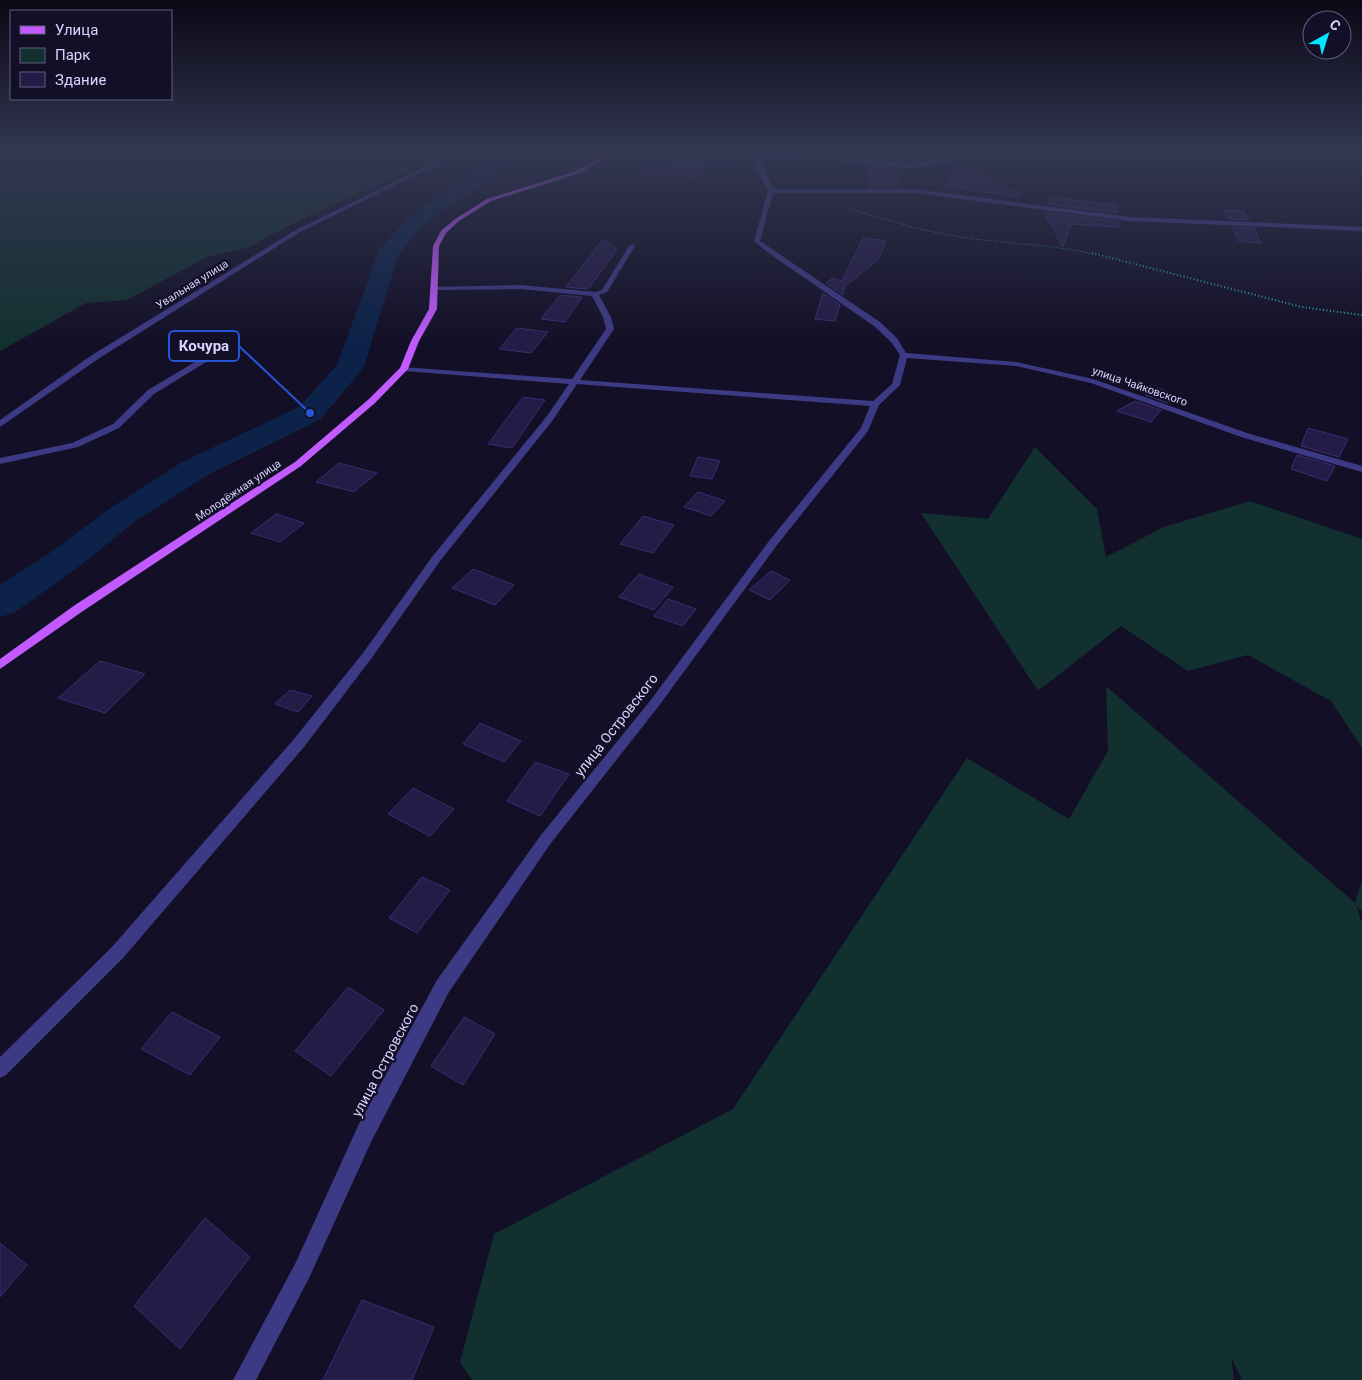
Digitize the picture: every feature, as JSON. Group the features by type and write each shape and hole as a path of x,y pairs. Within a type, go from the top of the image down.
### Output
{"main road":[{"name":"Молодёжная улица","path":"0,664 79,608 298,464 372,401 404,368 415,341 433,309 436,246 443,232 462,216"}],"street":[{"name":"Увальная улица","path":"0,424 95,357 298,231 328,216"},
{"path":"764,216 757,240 877,324 894,340 904,355"},
{"path":"1115,216 1362,230"},
{"path":"434,288 520,287 595,294 606,291 632,246"},
{"path":"0,1068 117,953 298,743 367,656 436,559 550,418 610,329 607,317 595,294"},
{"path":"0,461 75,445 116,426 151,392 233,343"},
{"name":"улица Островского","path":"244,1380 303,1269 365,1133 443,986 546,839 654,704 773,543 866,429 875,404 896,385 904,355"},
{"name":"улица Чайковского","path":"904,355 1016,364 1084,378 1244,435 1362,470"},
{"path":"404,368 574,383 875,404"}],"path":[{"path":"877,216 927,231 962,237 1078,250 1163,270 1302,307 1362,315"}],"green space":[{"path":"0,216 308,216 249,247 207,257 127,300 86,303 0,351"},
{"path":"1035,447 1097,509 1106,557 1164,527 1250,501 1362,539 1362,748 1331,701 1248,655 1188,671 1121,626 1038,691 921,513 988,519"},
{"path":"1106,686 1355,903 1362,881 1362,912 1356,905 1362,923 1362,1380 1242,1380 1231,1357 1234,1380 472,1380 460,1362 494,1234 733,1109 967,758 1069,819 1108,751"}],"building":[{"path":"1046,216 1080,216 1118,221 1118,227 1071,224 1063,247"},
{"path":"1227,216 1247,216 1249,220 1228,219"},
{"path":"1232,227 1254,228 1261,243 1239,241"},
{"path":"863,238 886,241 878,260 845,286 843,295 826,283 833,278 842,281"},
{"path":"603,239 617,250 588,289 566,287"},
{"path":"823,293 840,305 835,321 815,319"},
{"path":"560,295 582,297 565,322 541,319"},
{"path":"517,328 548,332 531,353 499,349"},
{"path":"1158,388 1174,395 1167,403 1145,395"},
{"path":"523,397 545,400 512,448 488,444"},
{"path":"1135,401 1161,410 1151,422 1117,411"},
{"path":"1308,428 1348,439 1339,457 1301,446"},
{"path":"1297,455 1335,466 1327,481 1291,469"},
{"path":"698,457 720,461 712,479 690,476"},
{"path":"339,463 377,473 354,492 316,482"},
{"path":"698,492 725,501 711,516 684,507"},
{"path":"276,514 304,523 280,542 251,533"},
{"path":"643,516 674,525 653,553 620,544"},
{"path":"473,569 514,585 495,605 452,588"},
{"path":"771,571 790,580 770,600 749,590"},
{"path":"639,574 673,587 654,610 619,597"},
{"path":"668,599 696,609 683,626 654,616"},
{"path":"100,661 145,674 105,713 58,698"},
{"path":"290,690 312,696 298,712 275,704"},
{"path":"480,723 521,741 504,762 463,744"},
{"path":"535,762 569,774 540,816 507,801"},
{"path":"413,788 454,809 430,836 388,814"},
{"path":"422,877 450,890 417,933 389,918"},
{"path":"348,987 384,1010 331,1076 295,1051"},
{"path":"172,1012 220,1037 190,1075 141,1049"},
{"path":"464,1017 495,1034 463,1085 431,1066"},
{"path":"205,1218 250,1257 180,1349 134,1306"},
{"path":"0,1243 27,1265 0,1297"},
{"path":"362,1300 434,1327 412,1380 323,1380"}],"waterway":[{"path":"0,604 64,560 124,514 194,469 310,413 350,367 387,255 415,221 422,216"}],"place":[{"name":"Кочура","path":"310,413"}]}
